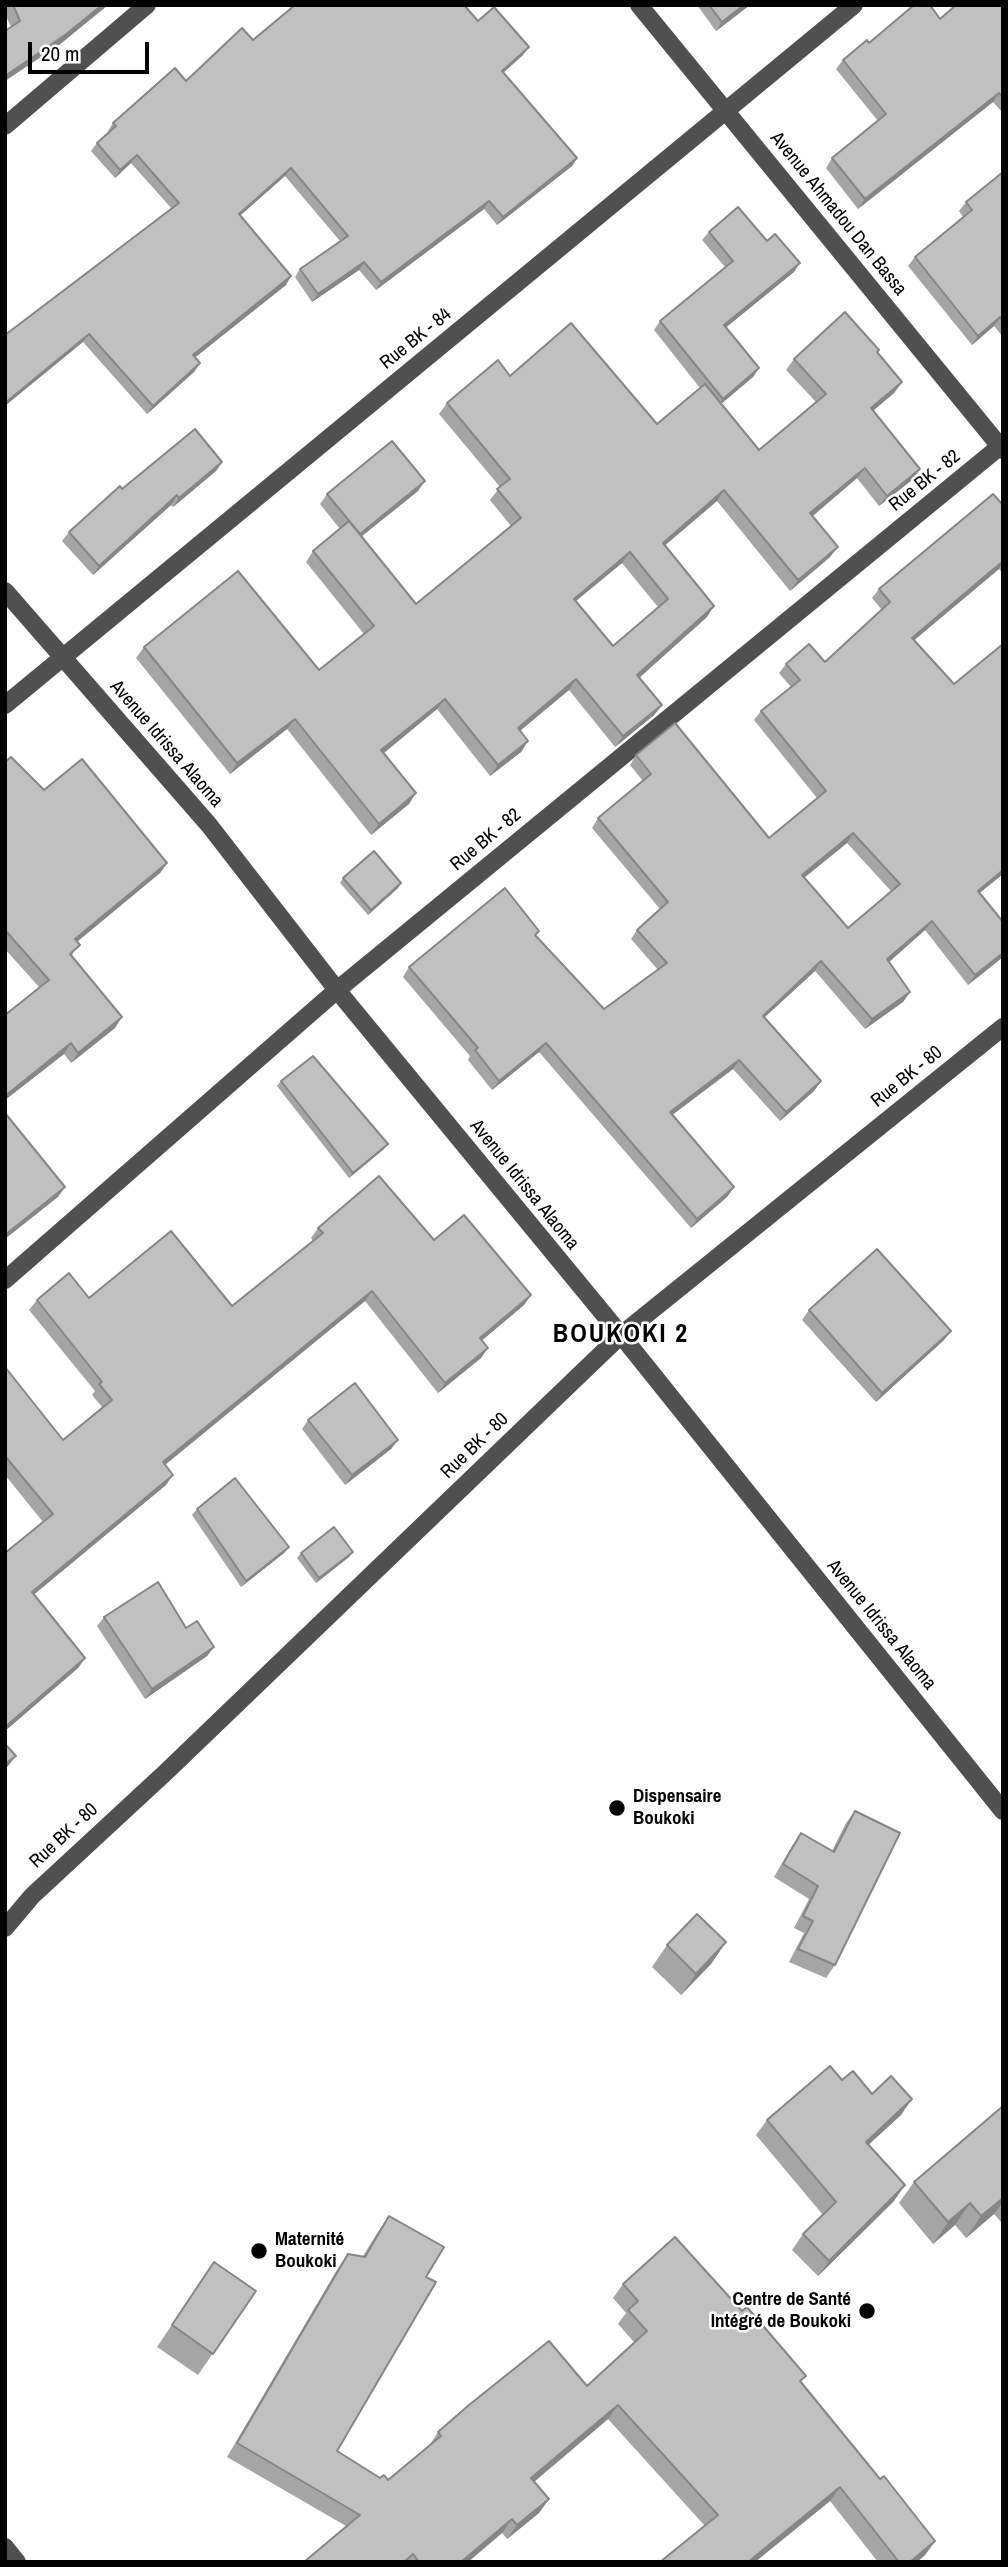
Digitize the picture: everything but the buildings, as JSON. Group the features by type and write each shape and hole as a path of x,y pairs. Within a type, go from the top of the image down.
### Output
{"street":[{"path":"5,126 147,5"},
{"name":"Avenue Ahmadou Dan Bassa","path":"639,5 1002,447"},
{"name":"Rue BK - 84","path":"5,705 854,5"},
{"name":"Rue BK - 82","path":"5,1280 337,990 1002,447"},
{"name":"Avenue Idrissa Alaoma","path":"5,591 209,825 337,990 621,1335 1003,1811"},
{"name":"Rue BK - 80","path":"5,1928 51,1877 176,1762 621,1335 1003,1027"},
{"path":"5,2547 17,2562"}],"place":[{"name":"Dispensaire Boukoki","path":"617,1808"},
{"name":"Maternité Boukoki","path":"259,2251"},
{"name":"Centre de Santé Intégré de Boukoki","path":"867,2311"}],"district":[{"name":"BOUKOKI 2","path":"621,1335"}]}
